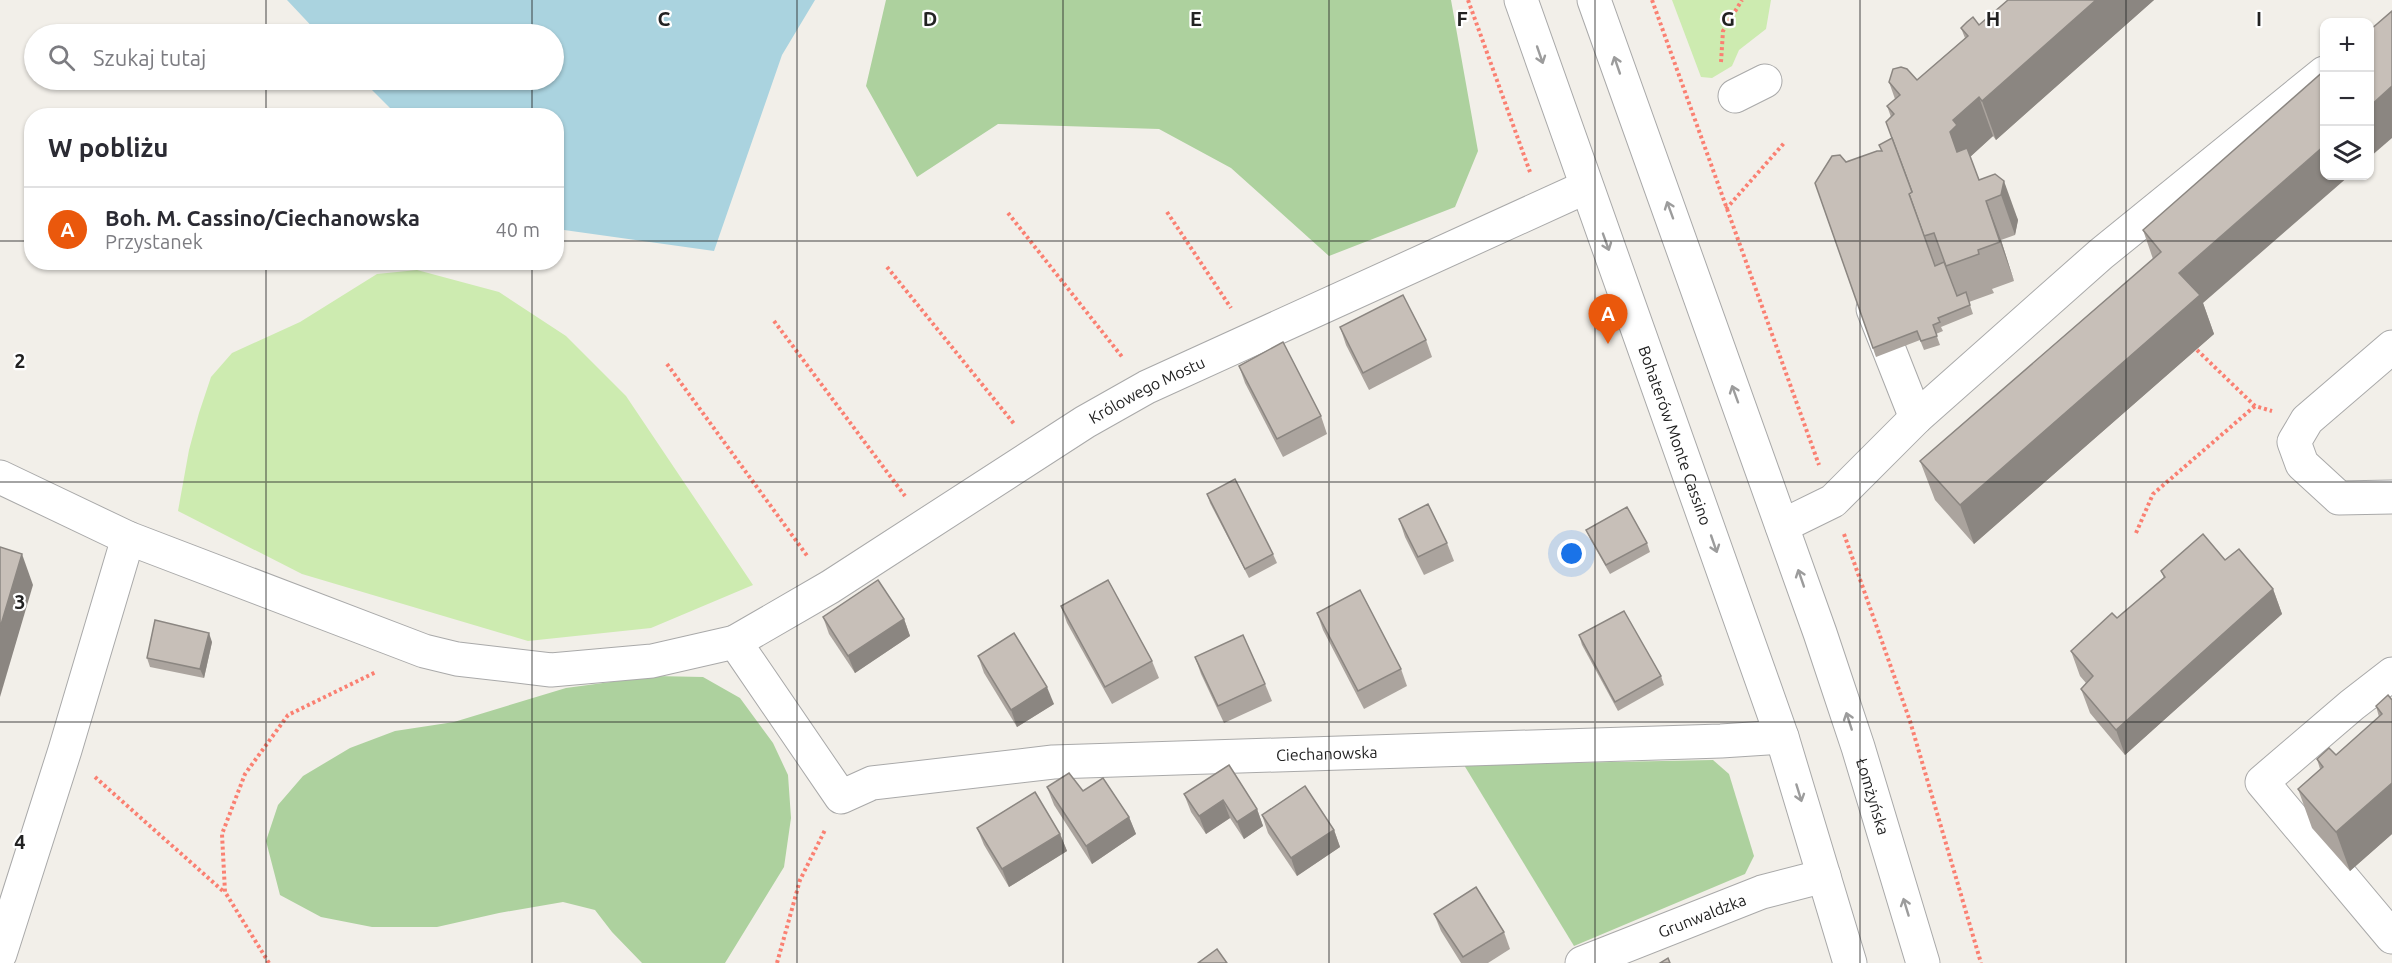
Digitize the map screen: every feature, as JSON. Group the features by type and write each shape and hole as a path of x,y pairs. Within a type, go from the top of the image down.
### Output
{"street":[{"name":"Bohaterów Monte Cassino","path":"1521,0 1782,737"},
{"path":"1594,0 1782,526 1833,501 1916,418 2101,254 2320,77"},
{"path":"1735,96 1765,81"},
{"name":"Królowego Mostu","path":"0,477 128,538 424,651 457,659 551,670 652,661 735,642 830,587 1085,422 1147,387 1586,187"},
{"path":"1861,279 1916,418"},
{"path":"2392,347 2307,420 2295,442 2302,464 2339,498 2392,497"},
{"name":"Łomżyńska","path":"1782,526 1858,747 1923,963"},
{"path":"0,954 65,750 128,538"},
{"path":"735,642 841,797"},
{"path":"2392,674 2262,782 2392,937"},
{"path":"1782,737 1850,963"},
{"name":"Ciechanowska","path":"841,797 872,783 1053,762 1709,742 1782,737"},
{"name":"Grunwaldzka","path":"1582,963 1762,892 1824,876"}],"path":[{"path":"1468,0 1530,173 1529,187 1523,192 1530,211"},
{"path":"1720,64 1723,31 1742,0"},
{"path":"1726,209 1785,142"},
{"path":"1167,212 1252,339"},
{"path":"1008,213 1147,387"},
{"path":"887,267 1037,453"},
{"path":"774,321 927,525"},
{"path":"2136,533 2153,494 2255,406 2197,350"},
{"path":"668,364 830,587"},
{"path":"225,892 222,834 245,774 288,715 345,686 424,651"},
{"path":"65,750 225,892 269,963"},
{"path":"777,963 800,880 841,797"}],"green space":[{"path":"886,0 1451,0 1478,151 1455,207 1329,256 1231,168 1159,129 998,124 917,177 866,86"},
{"path":"1672,0 1771,0 1766,29 1739,50 1732,66 1712,78 1701,77"},
{"path":"417,270 499,292 566,336 626,396 753,585 651,628 528,641 302,574 178,511 189,450 211,377 232,353 300,322 377,274"},
{"path":"655,676 703,677 740,698 773,743 788,775 791,818 784,867 725,963 642,963 612,932 595,910 563,902 437,927 372,927 321,917 280,895 266,841 278,805 303,776 350,748 395,731 454,722 566,688"},
{"path":"1713,760 1729,774 1754,856 1745,874 1574,946 1464,765"}],"water":[{"path":"287,0 815,0 782,55 714,251 564,230 564,108 390,108 372,90 564,90 564,24 310,24"}],"building":[{"path":"2008,0 2096,0 1982,101 1979,97 1953,120 1957,125 1950,132 1957,152 1967,148 1979,180 1995,174 2004,181 2001,195 1986,201 2000,242 1978,250 1979,254 1946,266 1934,233 1924,236 1909,194 1912,192 1886,122 1894,114 1887,106 1900,95 1889,82 1893,69 1901,67 1907,69 1917,80 1968,36 1961,28 1967,22 1973,17 1979,25"},
{"path":"2392,11 2392,86 2374,102 2374,72 2374,27"},
{"path":"2320,74 2320,149 2179,273 2200,295 1960,505 1920,461 2161,252 2143,230"},
{"path":"1892,138 1935,266 1944,262 1957,296 1966,292 1970,305 1938,318 1940,322 1933,325 1937,336 1921,341 1917,331 1873,348 1815,183 1832,156 1840,155 1846,162 1882,151 1879,145"},
{"path":"1403,295 1426,340 1363,373 1340,327"},
{"path":"1283,342 1321,416 1277,439 1239,366"},
{"path":"1235,479 1273,554 1245,569 1207,494"},
{"path":"1428,504 1447,543 1418,557 1399,519"},
{"path":"1627,507 1647,543 1606,565 1586,530"},
{"path":"2203,534 2225,560 2239,549 2273,589 2116,730 2081,689 2093,676 2071,651 2112,613 2117,618 2165,577 2161,571"},
{"path":"0,547 22,554 0,628"},
{"path":"878,580 904,619 848,656 823,617"},
{"path":"1108,580 1152,661 1105,687 1061,606"},
{"path":"1360,590 1401,669 1358,691 1317,613"},
{"path":"1624,611 1661,676 1615,702 1579,635"},
{"path":"155,620 209,633 200,669 147,658"},
{"path":"1014,633 1047,687 1011,710 978,656"},
{"path":"1243,635 1265,684 1218,706 1195,657"},
{"path":"2388,695 2392,700 2392,783 2336,832 2298,789 2323,767 2317,759 2329,748 2336,755 2382,714 2376,706"},
{"path":"1229,765 1257,809 1237,822 1223,800 1199,816 1184,794"},
{"path":"1069,773 1083,791 1103,778 1129,817 1086,846 1047,787"},
{"path":"1305,786 1334,830 1291,858 1262,815"},
{"path":"1035,792 1060,834 1002,869 977,828"},
{"path":"1476,887 1504,932 1463,957 1434,914"},
{"path":"1217,949 1227,963 1198,963"},
{"path":"1668,958 1670,963 1660,963"}],"place":[{"name":"Boh. M. Cassino/Ciechanowska","path":"1608,344"}]}
